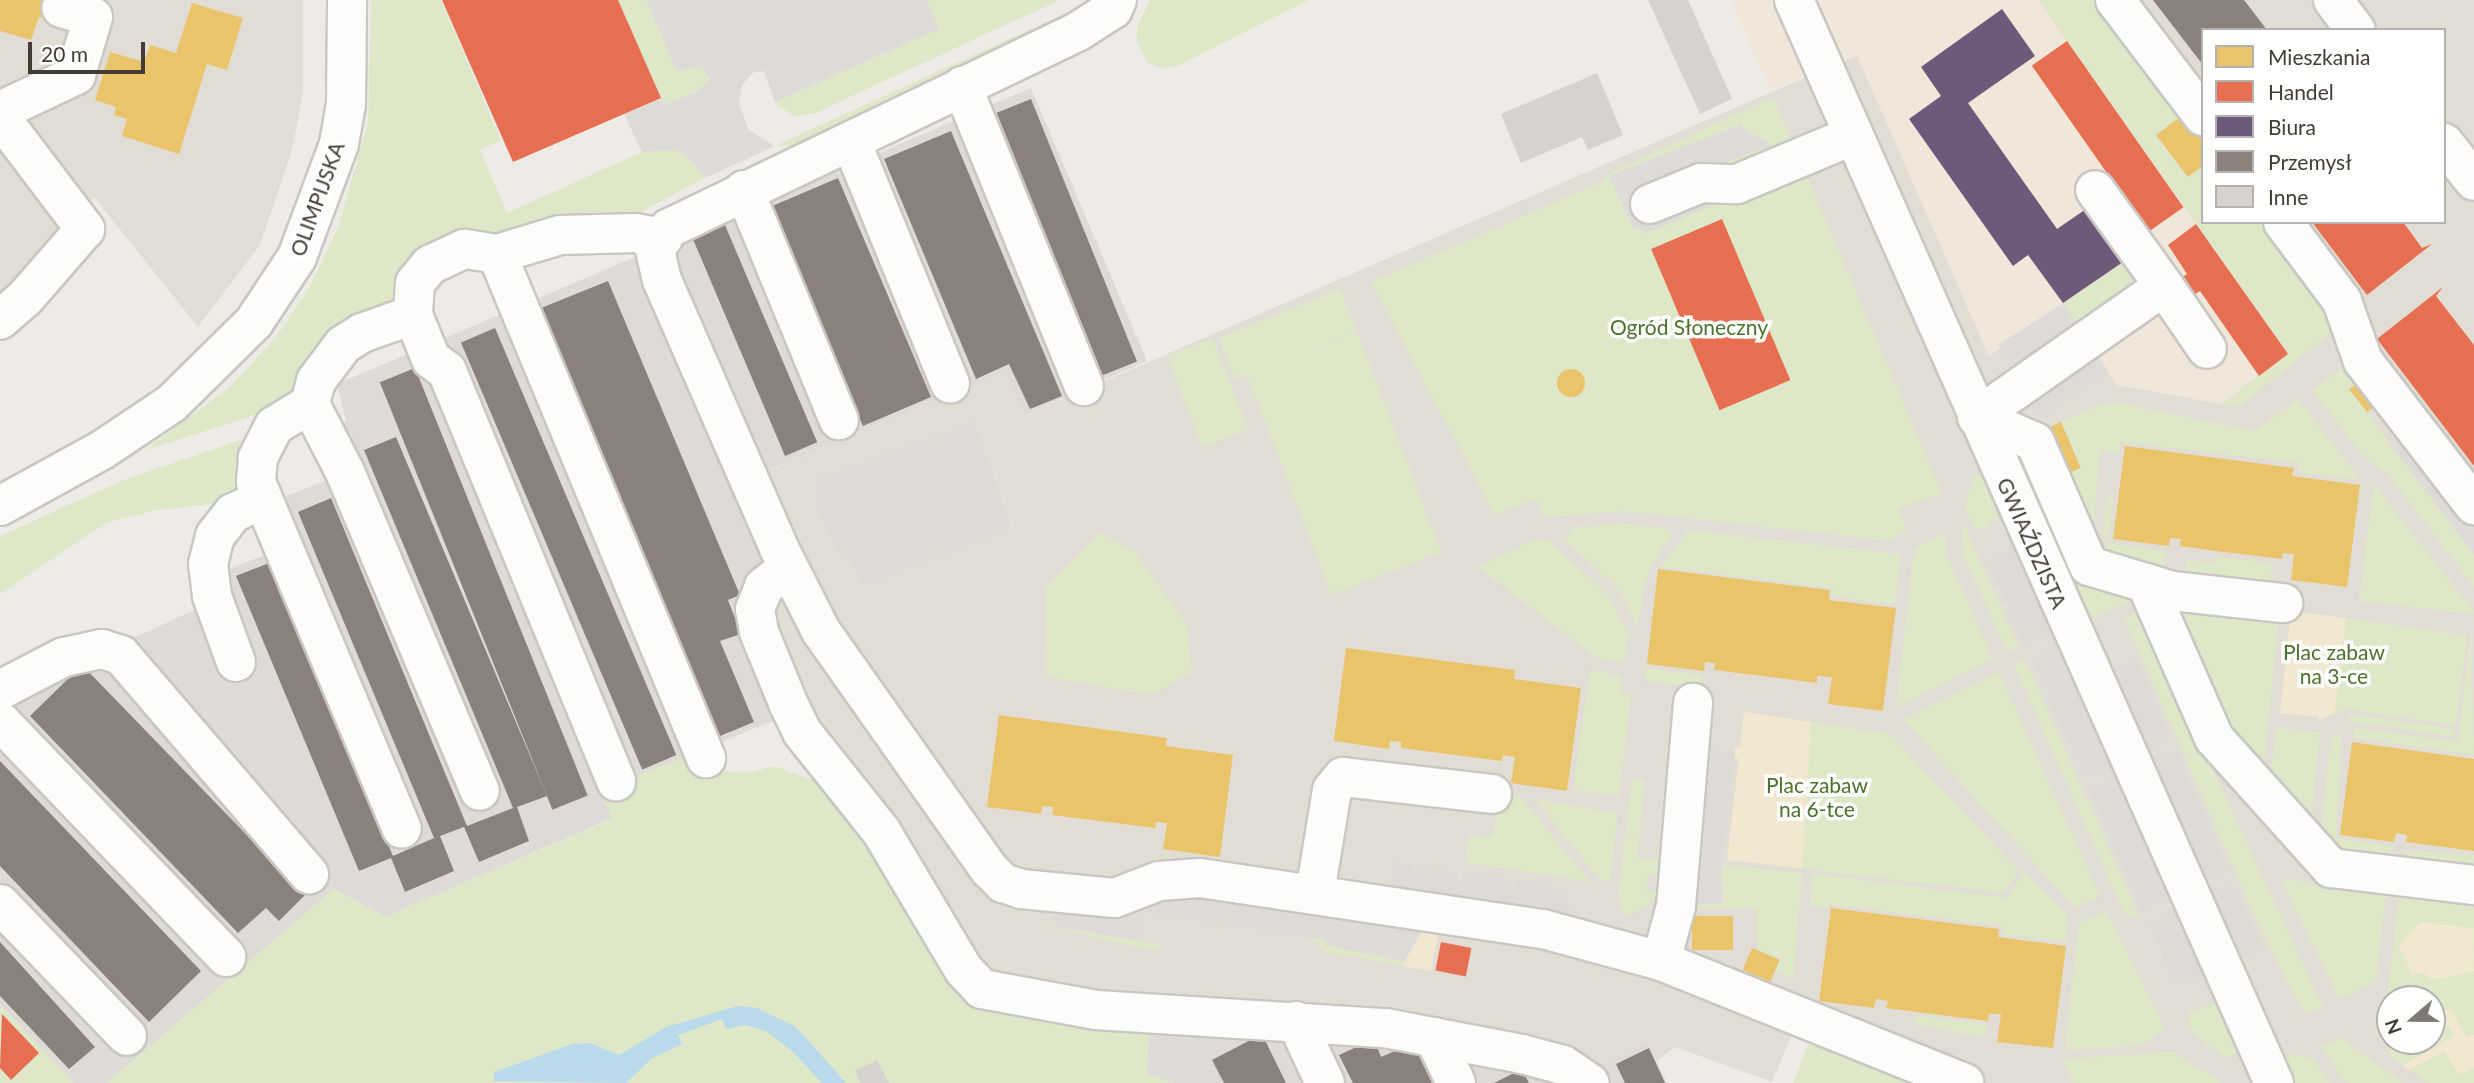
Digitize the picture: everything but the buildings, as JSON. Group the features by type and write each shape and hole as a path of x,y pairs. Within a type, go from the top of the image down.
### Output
{"street":[{"name":"OLIMPIJSKA","path":"0,506 102,450 172,403 254,322 298,257 339,144 345,104 347,0"},
{"path":"1117,0 1113,9 1077,32 669,228 655,250 663,280 788,568 821,631 1003,883 1021,889 1115,898 1179,877 1315,892 1543,929 1661,961 1964,1083"},
{"name":"GWIAŹDZISTA","path":"1794,0 2274,1083"},
{"path":"2115,0 2201,113"},
{"path":"0,111 76,75 93,17 61,8"},
{"path":"962,86 1084,386"},
{"path":"0,117 85,229 25,298 0,320"},
{"path":"1650,204 1701,183 1737,184 1852,136"},
{"path":"851,141 950,384"},
{"path":"2446,146 2474,181"},
{"path":"744,190 839,419"},
{"path":"2095,190 2207,349"},
{"path":"2284,224 2342,301 2363,361 2474,505"},
{"path":"616,782 447,371 430,359 413,315 415,284 430,265 464,249 497,254 560,235 636,233 663,238"},
{"path":"497,254 706,758"},
{"path":"1977,417 2164,286"},
{"path":"413,315 362,333 343,345 316,381 310,404 345,472 480,791"},
{"path":"310,404 293,410 264,441 256,482 261,500 290,558 402,829"},
{"path":"1977,417 2035,442 2089,566 2172,591 2283,603"},
{"path":"236,662 212,596 208,564 215,536 233,513 261,500"},
{"path":"788,568 764,587 755,609 759,632 789,705 802,732 881,831 964,970 982,989 1096,1010 1296,1021 1434,1038 1553,1062 1590,1083"},
{"path":"2146,583 2214,738 2331,868 2474,885"},
{"path":"0,690 64,657 102,649 121,655 309,874"},
{"path":"1661,961 1676,906 1693,703"},
{"path":"0,722 226,957"},
{"path":"1315,892 1332,790 1343,777 1353,775 1493,794"},
{"path":"0,904 127,1036"},
{"path":"1296,1021 1325,1083"},
{"path":"1434,1038 1456,1083"}],"shaded area":[{"path":"0,0 303,0 303,93 292,150 260,245 198,327 94,197 23,274 0,291"},
{"path":"646,0 926,0 939,29 775,102 764,71 754,72 742,85 739,104 749,130 775,146 705,178 686,154 674,150 642,152 624,114 661,98 665,105 699,90 709,79 701,66 677,71"},
{"path":"1730,0 2038,0 2288,354 2221,404 2117,385 2063,303 1989,356 1857,55 1770,90"},
{"path":"2038,0 2474,0 2474,1083 1920,1083 1792,1034 1772,1082 1675,1047 1657,1061 1647,1041 1568,1079 982,989 780,718 742,482 1005,371 1026,415 1857,55 1989,356 2063,303 2222,404 2288,354"},
{"path":"1031,88 1147,361 1025,415 1005,372 742,481 766,544 743,611 780,718 600,791 613,818 385,917 334,889 107,1083 74,1083 0,1005 0,700 207,604 198,582 274,551 256,508 335,477 317,434 346,421 337,384"},
{"path":"1739,125 1771,145 1644,194 1707,193 1713,205 1645,234 1641,227 1634,230 1609,176"},
{"path":"2063,303 2081,331 2016,373 1998,345"},
{"path":"2094,350 2109,373 2037,419 2023,396"},
{"path":"974,421 1011,529 863,587 851,560 837,552 819,514 816,479"},
{"path":"2405,439 2474,529 2474,554 2393,448"},
{"path":"2018,545 2205,974 2176,986 2148,922 2168,913 2172,904 2162,901 2142,910 2090,790 2109,781 2113,772 2103,769 2084,777 2031,658 2051,649 2054,640 2045,636 2025,645 1987,559"},
{"path":"2136,658 2170,738 2146,752 2152,760 2176,751 2228,870 2205,882 2210,892 2234,883 2263,950 2234,962 2110,669"},
{"path":"1707,748 1735,752 1721,865 1722,903 1690,904"},
{"path":"1394,861 1411,864 1413,881 1420,865 1456,871 1459,888 1465,872 1509,879 1511,896 1517,880 1558,887 1584,921 1390,894"},
{"path":"1194,887 1424,928 1405,960 1326,945 1326,940 1145,913 1148,901"},
{"path":"1055,906 1144,920 1141,940 1052,926"},
{"path":"1834,1008 1952,1051 1948,1062 1830,1019"},
{"path":"1150,1026 1400,1037 1568,1079 1647,1041 1667,1083 1174,1083 1146,1075"}],"green space":[{"path":"371,0 441,0 501,140 480,150 507,213 642,152 674,150 686,154 705,178 622,222 550,224 398,302 298,390 264,412 144,451 231,386 277,336 310,287 339,225 368,123"},
{"path":"618,0 646,0 678,71 701,66 709,74 706,86 664,106"},
{"path":"926,0 1060,0 815,113 793,116 775,102 937,30"},
{"path":"1150,0 1309,0 1180,65 1164,68 1148,63 1137,42 1137,28"},
{"path":"2038,0 2096,0 2183,115 2156,136 2188,177 2201,167 2201,224 2262,224 2328,312 2329,334 2239,407 2221,404 2288,353"},
{"path":"1070,11 1063,21 802,145 775,146"},
{"name":"Ogród Słoneczny","path":"1773,97 1942,493 1898,509 1907,530 1890,541 1624,511 1544,517 1536,499 1495,515 1371,282 1604,181 1608,174"},
{"path":"2123,262 2136,279 2132,289 2081,331 2063,303"},
{"path":"1340,289 1357,331 1235,380 1219,338"},
{"path":"1357,332 1442,552 1331,595 1247,374"},
{"path":"1212,338 1249,429 1203,447 1167,356"},
{"path":"2348,363 2361,380 2349,389 2474,554 2474,587 2387,473 2363,457 2313,390"},
{"path":"2298,399 2361,480 2298,473 2299,463 2120,442 2119,453 2100,451 2092,536 2062,477 2081,468 2061,422 2099,405 2119,403 2255,431"},
{"path":"250,437 239,492 228,502 153,511 106,523 0,594 0,536 126,479"},
{"path":"1986,473 2003,513 1984,530 1973,526 1965,509 1972,478"},
{"path":"2374,484 2474,612 2474,614 2359,601"},
{"path":"2106,497 2113,498 2108,543 2165,551 2162,575 2107,557 2108,538 2102,537"},
{"path":"1963,523 2019,647 2007,652 1961,549"},
{"path":"1624,524 1670,529 1672,534 1649,568 1637,627 1618,589 1566,541 1571,528"},
{"path":"1688,530 1901,554 1895,604 1832,597 1833,588 1660,567"},
{"path":"1101,532 1135,553 1186,622 1192,672 1152,695 1047,677 1046,588"},
{"path":"1945,532 1946,554 1993,659 1896,707 1914,549"},
{"path":"1535,539 1549,541 1608,595 1629,636 1623,663 1596,657 1478,567"},
{"path":"2216,557 2272,563 2271,582 2263,588 2185,579 2187,560 2214,563"},
{"path":"2084,578 2136,599 2083,622 2067,585"},
{"path":"2186,608 2279,616 2263,776 2232,742 2179,621"},
{"name":"Plac zabaw na 3-ce","path":"2291,611 2467,635 2456,725 2346,709 2318,721 2318,717 2280,713"},
{"path":"2140,612 2323,1007 2305,1015 2263,935 2124,618"},
{"path":"2471,631 2474,755 2353,738 2354,727 2458,742"},
{"path":"2025,660 2137,911 2135,918 2124,913 2014,665"},
{"path":"1646,668 1703,675 1701,688 1644,681"},
{"path":"1590,670 1622,676 1620,691 1631,696 1619,796 1573,790"},
{"path":"1999,672 2100,896 2075,908 1903,719"},
{"name":"Plac zabaw na 6-tce","path":"1744,712 1890,734 2019,871 2004,893 1727,860"},
{"path":"2350,714 2455,729 2454,737 2349,722"},
{"path":"2276,727 2320,733 2310,832 2270,786"},
{"path":"2337,734 2342,735 2336,838 2393,846 2392,862 2330,854 2320,844 2330,740"},
{"path":"699,751 717,771 748,773 774,766 846,793 982,989 1150,1026 1146,1075 1174,1083 107,1083 334,889 385,917 612,819 600,791"},
{"path":"1632,779 1645,781 1637,858 1662,861 1668,875 1647,875 1647,892 1661,892 1660,897 1631,915 1624,914 1618,896"},
{"path":"1519,794 1590,882 1465,862 1469,835 1493,838 1497,812"},
{"path":"1534,799 1617,813 1611,879 1601,881"},
{"path":"2406,851 2474,855 2474,872 2405,863"},
{"path":"1721,865 1802,873 1793,979 1775,972 1780,960 1758,951 1757,909 1690,910 1690,904 1722,903"},
{"path":"2025,871 2068,915 2066,942 2003,935 2003,926 1828,904 1827,908 1810,906 1812,874 2007,898"},
{"path":"2281,879 2386,891 2376,982 2339,999"},
{"path":"2399,893 2474,903 2474,1083 2428,1083 2390,1056 2446,1055 2446,985 2389,985"},
{"path":"2106,911 2165,1029 2141,1046 2068,1050 2065,1043 2079,923"},
{"path":"1018,919 1052,926 1161,945 1155,951"},
{"path":"1309,937 1326,940 1326,945 1404,962 1403,966 1326,952"},
{"path":"2214,1003 2239,1052 2225,1058 2192,1032 2188,1013"},
{"path":"0,1005 74,1083 0,1083"},
{"path":"1916,1015 1988,1024 1987,1032 1979,1037 1916,1024"},
{"path":"2341,1038 2403,1083 2346,1083 2321,1047"},
{"path":"1809,1043 1914,1083 1793,1083"},
{"path":"2173,1052 2223,1083 2073,1083 2064,1059"},
{"path":"2294,1054 2313,1059 2330,1083 2293,1083 2281,1060"}],"sand":[{"path":"2291,611 2346,618 2335,711 2318,721 2318,717 2280,713"},
{"path":"1744,712 1811,722 1802,868 1727,860 1739,759 1734,758 1735,747 1740,747"},
{"path":"1441,922 1431,971 1403,966 1417,936"},
{"path":"2420,922 2473,928 2474,971 2439,979 2428,978 2425,973 2412,974 2399,946"},
{"path":"2446,1010 2451,1010 2467,1038 2474,1035 2474,1068 2459,1075 2446,1054 2446,1041 2454,1036 2446,1023"},
{"path":"2422,1055 2437,1055 2410,1070 2403,1066"}],"water":[{"path":"738,1006 757,1008 796,1027 846,1083 822,1083 792,1051 766,1031 746,1025 726,1029 722,1019 678,1035 682,1044 652,1058 626,1083 494,1081 494,1072 573,1044 590,1043 619,1055 666,1027"}]}
